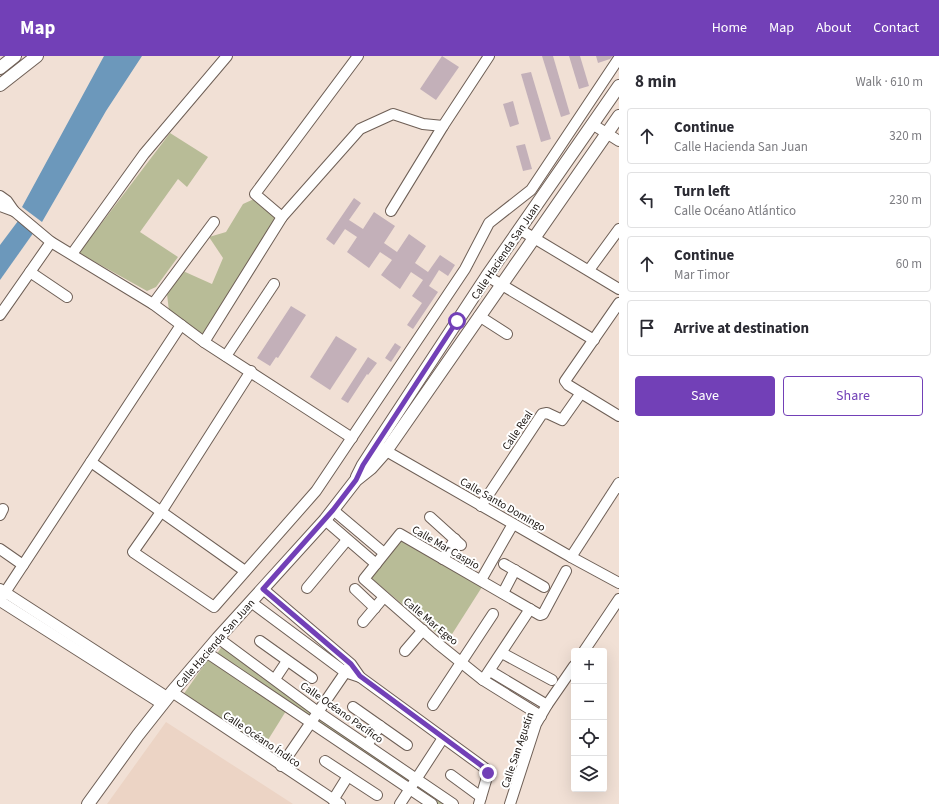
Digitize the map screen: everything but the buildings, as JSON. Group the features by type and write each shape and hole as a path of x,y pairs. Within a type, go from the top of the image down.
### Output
{"main road":[{"path":"5,78 37,56"},
{"path":"5,61 5,78"},
{"name":"Calle Hacienda San Juan","path":"88,804 167,698 218,638 333,510 356,480 370,468 487,276 619,86"},
{"name":"Calle Hacienda San Juan","path":"381,448 479,316 619,116"}],"street":[{"path":"72,254 144,154 227,56"},
{"path":"282,217 255,194 358,56"},
{"path":"391,211 443,126 490,56"},
{"path":"251,371 161,512 133,552 214,607 316,491 465,269 489,223 531,190 619,58"},
{"path":"204,342 282,217 360,129 393,114 423,124 443,126"},
{"path":"592,124 619,141"},
{"path":"0,196 8,208 52,242 153,304 204,342 251,371 352,438"},
{"path":"153,304 214,222"},
{"path":"519,229 619,289"},
{"path":"589,270 619,229"},
{"path":"0,315 52,242"},
{"path":"30,272 67,297"},
{"path":"487,276 594,340"},
{"path":"226,356 274,284"},
{"path":"619,303 565,381 566,384 619,416"},
{"path":"479,316 507,334"},
{"path":"1,596 181,325"},
{"name":"Calle Real","path":"481,506 542,414 547,413 562,420 581,393"},
{"name":"Calle Santo Domingo","path":"381,448 619,583"},
{"path":"90,462 245,571"},
{"path":"571,557 619,483"},
{"path":"333,510 384,553"},
{"path":"430,517 458,542 443,559"},
{"path":"324,520 376,564"},
{"path":"482,580 513,524"},
{"name":"Calle Mar Caspio","path":"364,579 400,534 530,609"},
{"path":"307,588 348,540"},
{"path":"0,549 23,565"},
{"path":"504,564 544,587"},
{"path":"503,593 515,570"},
{"path":"483,680 530,609 540,615 543,614 566,571"},
{"name":"Calle Mar Egeo","path":"364,579 483,680 541,716"},
{"path":"263,589 351,664 360,676 486,769 488,773 480,801 451,775"},
{"path":"355,589 375,608"},
{"name":"Calle Océano Índico","path":"1,596 281,766 336,802"},
{"path":"363,622 384,597"},
{"path":"586,648 619,599"},
{"path":"251,602 345,672 360,676"},
{"path":"433,705 493,614"},
{"path":"405,651 423,630"},
{"name":"Calle Océano Pacífico","path":"218,638 318,712 453,804"},
{"path":"260,641 312,678"},
{"path":"206,652 432,804"},
{"path":"502,653 552,680"},
{"path":"275,679 287,661"},
{"path":"281,766 351,664"},
{"name":"Calle San Agustín","path":"510,804 536,724 571,670"},
{"path":"490,671 547,705"},
{"path":"353,707 407,745"},
{"path":"367,745 380,726"},
{"path":"400,804 443,738"},
{"path":"325,761 377,795"},
{"path":"336,802 348,776"}],"shaded area":[{"path":"166,722 293,804 107,804"}],"green space":[{"path":"170,133 208,157 187,187 178,179 140,232 178,257 156,287 147,291 79,253"},
{"path":"254,199 277,219 203,335 169,311 167,294 183,271 212,284 223,258 209,237 226,232 243,204"},
{"path":"400,539 482,587 447,642 370,577"},
{"path":"223,645 449,804 437,804 216,655"},
{"path":"209,658 286,711 263,748 183,695"}],"water":[{"path":"104,56 142,56 106,111 42,222 22,207"},
{"path":"18,221 34,232 0,280 0,245"}],"route":[{"path":"457,321 363,465 356,480 333,510 263,589 351,664 360,676 486,769 488,773"}]}
